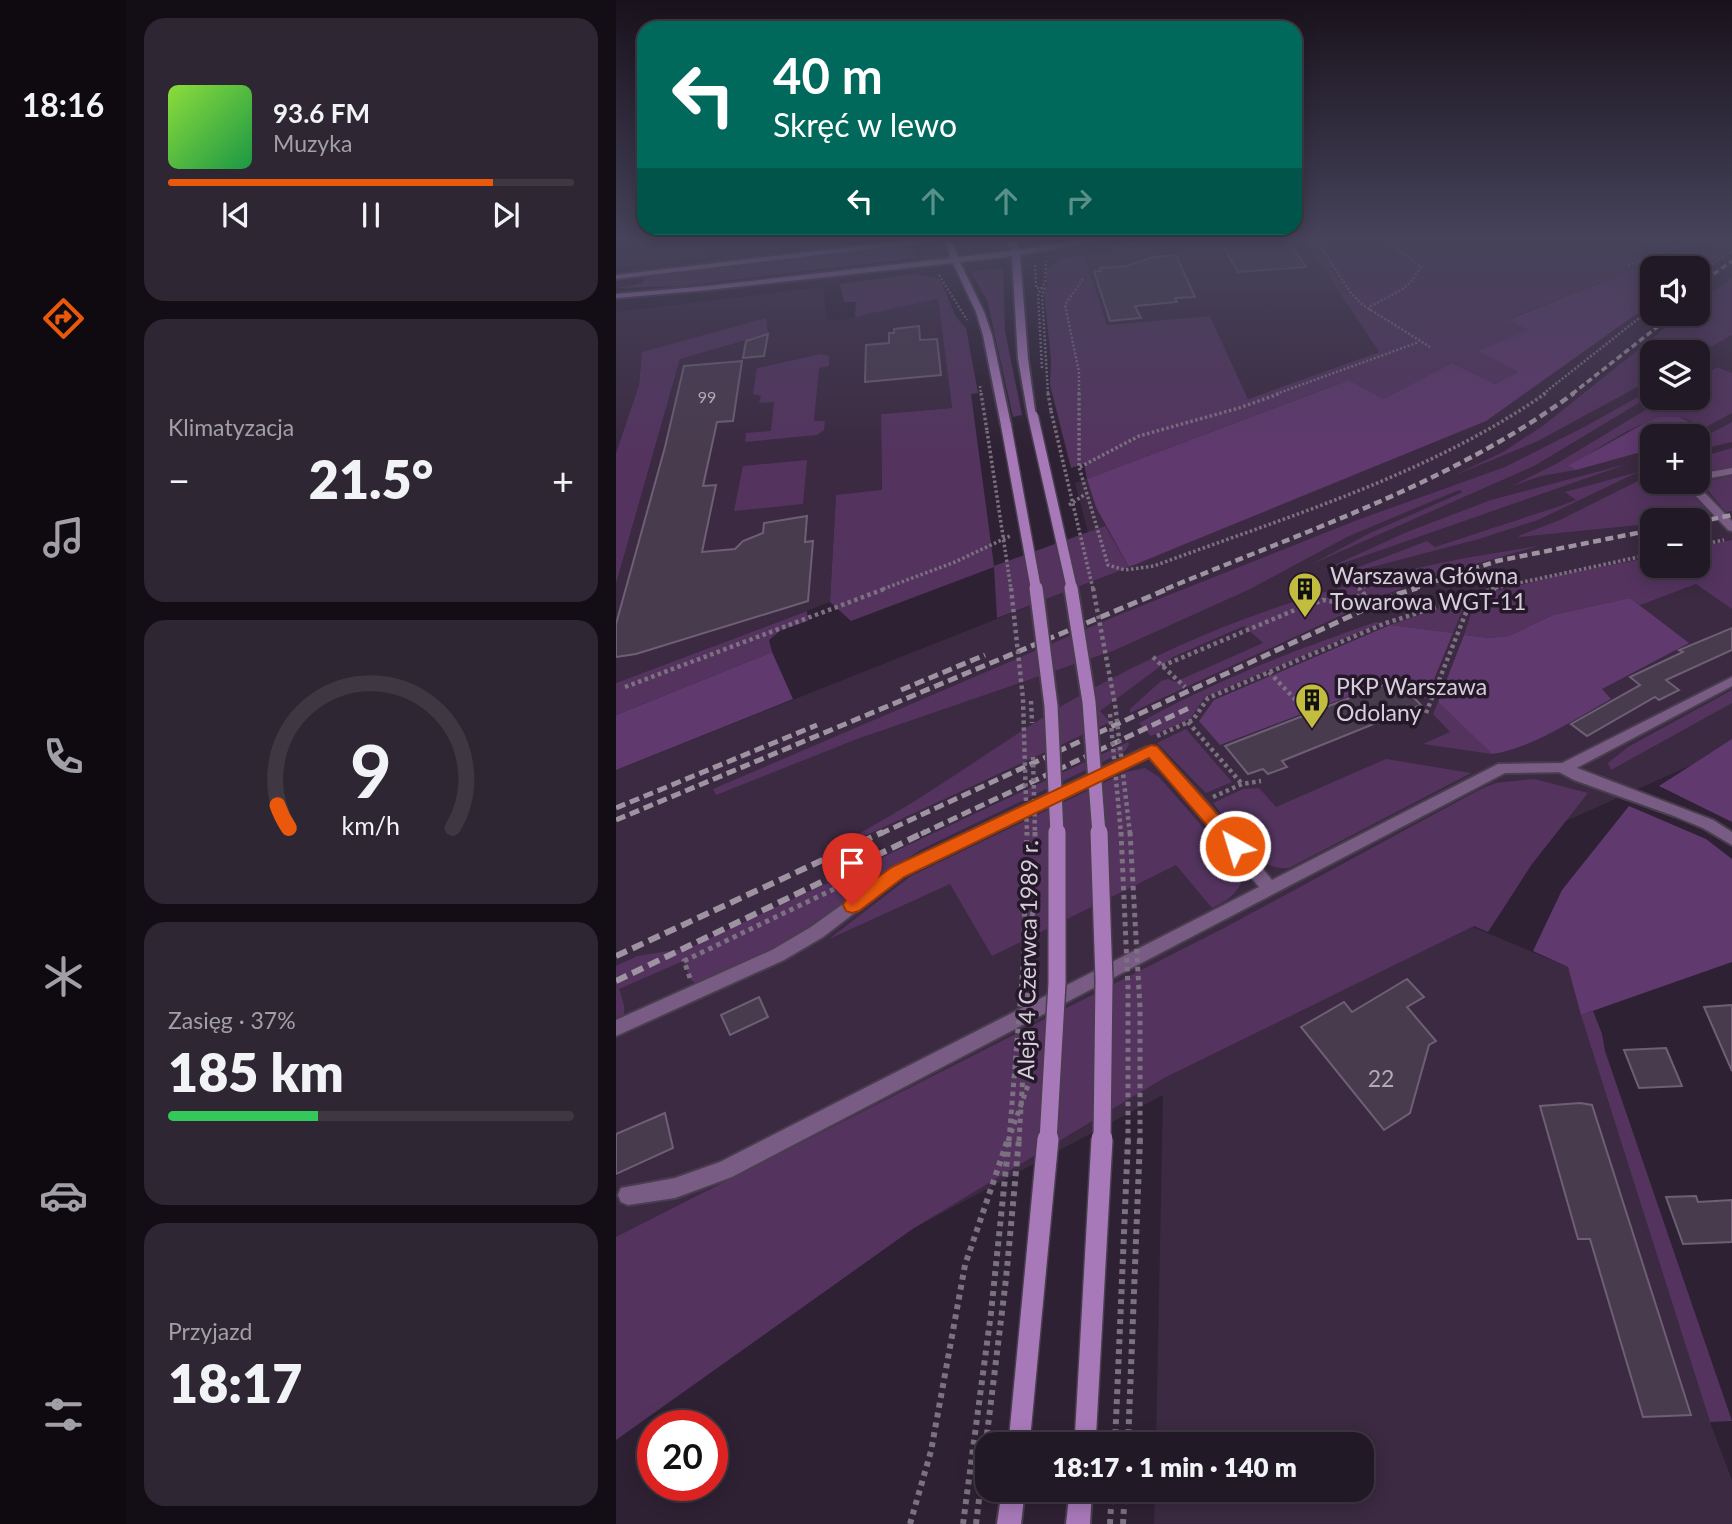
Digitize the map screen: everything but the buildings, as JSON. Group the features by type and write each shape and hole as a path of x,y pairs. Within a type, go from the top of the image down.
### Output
{"main road":[{"name":"Aleja 4 Czerwca 1989 r.","path":"979,309 985,325 995,429 1041,618 1053,740 1057,940 1050,1105 1020,1432"},
{"path":"1020,309 1023,359 1033,416 1066,561 1080,640 1089,700 1100,831 1104,945 1104,1095 1095,1309 1086,1432"},
{"path":"1009,1524 1012,1502"},
{"path":"1078,1524 1080,1502"}],"street":[{"path":"1732,471 1701,476 1696,484 1699,493 1732,528"},
{"path":"628,1195 675,1188 725,1170 1503,768 1564,768 1732,681"},
{"path":"616,1028 778,955 817,932 898,872 1151,750 1270,889"},
{"path":"1564,768 1708,824 1732,839"}],"path":[{"path":"957,309 972,327"},
{"path":"1039,309 1042,341"},
{"path":"1043,309 1046,386 1051,411"},
{"path":"1066,309 1079,372 1079,467 1108,565 1136,570 1154,566 1316,507 1424,462 1508,418 1640,318"},
{"path":"1370,311 1430,347"},
{"path":"1079,467 1139,436 1239,408 1419,342"},
{"path":"979,383 995,429 1021,605"},
{"path":"963,1524 1006,1176 1019,1034 1027,869 1027,784 1020,655 995,429"},
{"path":"1058,510 1079,500 1087,492"},
{"path":"625,687 955,562 1017,532"},
{"path":"1710,543 1732,538"},
{"path":"1397,619 1473,594 1640,556"},
{"path":"1162,666 1280,614 1323,600 1340,603 1364,594 1357,588 1382,578 1385,581 1381,583"},
{"path":"1426,713 1473,594"},
{"path":"1153,657 1185,687"},
{"path":"1028,667 1032,728"},
{"path":"1269,672 1308,713"},
{"path":"1188,722 1242,784"},
{"path":"976,1524 1009,1255 1028,1033 1035,869 1033,750"},
{"path":"1199,803 1242,784 1261,781"},
{"path":"910,1524 931,1451 965,1265 1033,1071"},
{"path":"1110,1524 1111,1502"},
{"path":"1123,1524 1124,1502"}],"shaded area":[{"path":"640,309 826,309 827,320 842,320 892,309 939,309 952,408 881,414 882,491 836,496 830,602 616,683 616,584 680,359 768,335 642,352 639,385 616,453 616,312"},
{"path":"856,309 891,309 855,317"},
{"path":"939,309 953,309 966,328 978,393 971,394 994,566 1105,526 1129,567 997,618 994,567 851,621 830,602 836,495 882,490 881,414 952,408"},
{"path":"989,309 1004,309 1005,331 1022,415 1013,417"},
{"path":"1046,309 1102,309 1107,325 1210,316 1248,399 1379,352 1350,309 1534,309 1509,319 1531,330 1479,351 1520,372 1493,384 1452,363 1383,399 1349,380 1087,479 1084,464 1071,468 1050,385 1051,360"},
{"path":"1102,309 1350,309 1379,352 1248,399 1210,316 1107,325"},
{"path":"1535,309 1640,309 1486,421 1129,567 1096,507 1087,479 1349,380 1383,399 1452,363 1494,384 1519,372 1478,351 1530,330 1508,320"},
{"path":"1564,309 1640,309 1640,326 1710,326 1710,309 1732,309 1732,747 1557,825 1473,927 1568,967 1710,1422 1732,1480 1732,1524 1154,1524 1155,1502 1374,1502 1374,1432 1156,1432 1163,1095 914,1228 616,1348 616,770 1100,578 1075,483 1349,380 1478,351"},
{"path":"1710,309 1732,309 1732,335 1710,347 1710,340 1650,340 1668,326 1710,326"},
{"path":"766,318 768,334 680,359 616,584 616,453 639,385 642,352"},
{"path":"1640,348 1640,386 1538,441 1453,476 1503,452 1544,425"},
{"path":"821,354 829,356 829,366 819,368 814,421 825,421 824,430 817,435 745,442 746,433 771,431 774,402 759,403 761,396 753,394 757,368"},
{"path":"1717,367 1732,373 1732,413 1710,425 1696,424 1678,417 1665,417 1640,424 1569,467 1576,470 1541,476 1512,486 1556,464 1645,410 1710,410 1710,371"},
{"path":"1640,396 1640,402 1534,466 1312,564 1370,533 1463,492 1459,490 1349,536 1248,590 1115,650 857,739 716,795 713,789 1121,614 1360,519 1505,467"},
{"path":"1660,417 1679,417 1694,424 1643,424"},
{"path":"1732,422 1732,442 1710,447 1710,434"},
{"path":"1640,426 1640,452 1576,470 1568,466"},
{"path":"1732,448 1732,468 1710,470 1710,454"},
{"path":"807,460 803,504 734,511 743,466"},
{"path":"1627,464 1321,571 1407,532 1491,500"},
{"path":"1638,472 1538,520 1479,539 1330,578 1427,541 1435,547 1560,506 1576,500 1565,492"},
{"path":"1732,476 1732,511 1726,512 1710,493 1712,480"},
{"path":"1640,480 1640,494 1692,494 1705,508 1640,508 1640,525 1518,536 1560,520"},
{"path":"1732,540 1732,609 1696,584 1640,605 1630,598 1553,615 1509,636 1490,638 1464,635 1477,596 1563,574 1640,559 1640,578 1710,578 1710,545"},
{"path":"1539,546 1450,571 1387,594 1130,713 1130,709 1161,681 1168,679 1175,682 1263,643 1244,626 1173,657 1100,711 1110,722 813,860 905,807 1079,696 1190,641 1246,618 1359,582 1477,556"},
{"path":"1630,598 1689,643 1602,689 1611,699 1553,732 1492,754 1438,702 1464,635 1490,638 1509,636 1553,615"},
{"path":"1467,599 1453,633 1390,625"},
{"path":"807,611 808,621 781,630 769,640 772,652 616,715 616,683"},
{"path":"1376,622 1381,623 1205,697 1190,719 1151,736 1139,723 1255,667"},
{"path":"1390,625 1453,633 1426,699 1402,676 1220,745 1199,721 1214,700"},
{"path":"772,652 793,699 616,770 616,715"},
{"path":"1732,690 1732,703 1611,770 1608,763 1628,747"},
{"path":"1438,702 1492,754 1423,744 1450,732 1433,714"},
{"path":"1186,729 1232,782 1206,793 1157,743"},
{"path":"1732,739 1732,822 1659,786"},
{"path":"1128,742 1125,751 920,850 785,943 758,958 697,984 691,980 683,961 619,989 624,1012 616,1023 616,966 637,956 689,948"},
{"path":"1386,759 1471,773 1289,868 1265,863 1254,855 1213,803 1243,789 1259,788 1276,807"},
{"path":"1145,768 1159,777 1236,865 1241,883 1239,888 1212,908 1176,865 992,956 950,884 829,939 911,876 1126,772"},
{"path":"1534,779 1588,793 1532,864 1488,932 1474,926 1164,1078 914,1228 658,1410 637,1410 637,1425 616,1440 616,1237 1226,927 1496,783"},
{"path":"1629,806 1706,839 1732,859 1732,962 1581,1015 1568,967 1533,951 1562,890"},
{"path":"1593,1011 1732,1421 1710,1422 1581,1015"}],"railway":[{"path":"1572,394 1658,326"},
{"path":"1166,589 1324,525 1428,479 1527,425 1574,393"},
{"path":"1710,520 1732,515"},
{"path":"1412,589 1497,561 1640,532"},
{"path":"616,820 1170,588"},
{"path":"880,834 1398,594 1417,588"},
{"path":"901,690 985,655"},
{"path":"921,834 1189,708"},
{"path":"616,808 817,725"},
{"path":"616,956 883,832"},
{"path":"616,981 925,832"}],"place":[{"name":"Warszawa Główna Towarowa WGT-11","path":"1305,619"},
{"name":"PKP Warszawa Odolany","path":"1312,730"}],"route":[{"path":"852,905 898,872 1151,750 1235,846"}]}
